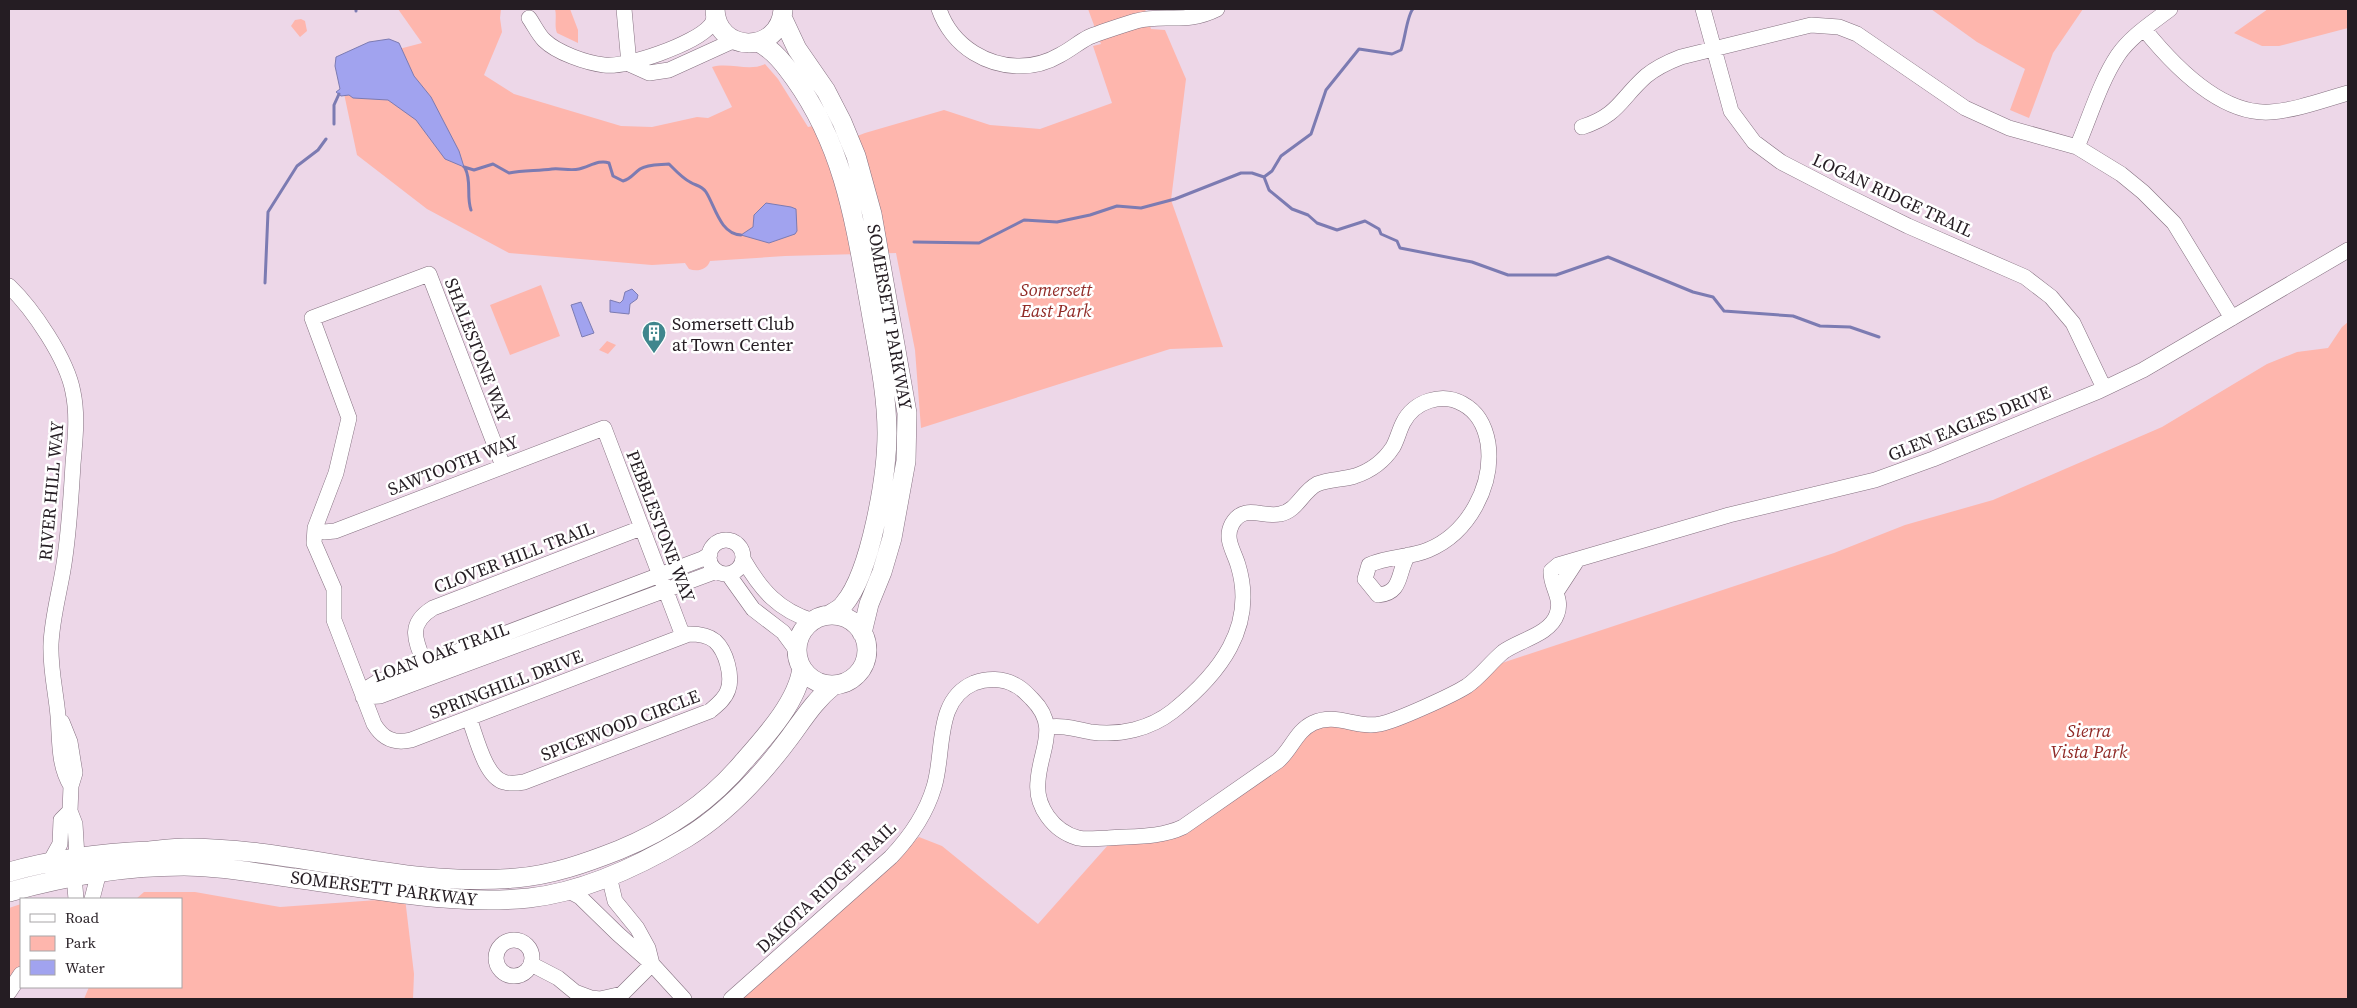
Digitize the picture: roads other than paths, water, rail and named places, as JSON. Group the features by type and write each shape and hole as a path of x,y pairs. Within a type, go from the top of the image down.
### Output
{"main road":[{"path":"715,11 722,29 736,40 746,43 758,42 774,33 783,13"},
{"name":"SOMERSETT PARKWAY","path":"783,13 797,49 834,107 856,156 872,214 906,404 906,461 893,529 882,572 869,604 862,632"},
{"name":"SOMERSETT PARKWAY","path":"758,42 782,60 806,95 827,133 840,165 855,223 885,395 886,459 878,516 852,593 844,605 821,618"},
{"path":"821,618 848,619 862,632 866,644 866,656 862,667 855,676 845,683 834,685 815,681 799,659 801,634 821,618"},
{"name":"SOMERSETT PARKWAY","path":"9,872 78,857 184,848 253,853 445,878 508,879 553,872 631,845 692,812 721,786 763,740 792,697 800,681 799,659"},
{"name":"SOMERSETT PARKWAY","path":"9,892 74,876 99,872 185,866 255,872 444,898 488,900 530,898 567,890 633,866 685,838 724,810 748,788 812,705 834,685"},
{"path":"74,876 98,863 139,858 151,851"},
{"path":"9,883 56,870 78,857"}],"street":[{"path":"624,9 629,64"},
{"path":"939,9 950,30 963,45 984,59 1008,66 1028,66 1046,62 1098,34 1136,21 1153,19 1182,20 1200,16 1217,9"},
{"name":"LOGAN RIDGE TRAIL","path":"1703,9 1731,111 1754,142 1781,162 1839,192 1908,226 2025,277 2051,297 2073,323 2104,388"},
{"path":"2077,147 2110,68 2129,42 2170,9"},
{"path":"529,18 545,41 560,50 602,65 629,64 691,40 709,27 715,11"},
{"path":"1582,127 1598,122 1614,111 1646,76 1663,64 1681,57 1811,26 1839,27 1857,34 1965,108 2009,128 2077,147 2136,186 2174,224 2232,318"},
{"path":"2144,29 2177,68 2220,98 2236,106 2252,111 2284,110 2348,93"},
{"path":"629,64 649,73 670,70 736,40"},
{"name":"GLEN EAGLES DRIVE","path":"1048,727 1048,739 1038,776 1038,790 1043,809 1055,826 1070,835 1087,839 1167,833 1183,826 1278,761 1287,752 1299,733 1312,723 1332,718 1366,725 1382,724 1465,687 1503,652 1551,625 1558,612 1557,591 1550,578 1551,571 1558,566 1729,515 1874,480 1934,459 2143,370 2348,250"},
{"name":"SHALESTONE WAY","path":"315,528 336,473 348,418 312,318 429,274 503,466"},
{"name":"RIVER HILL WAY","path":"9,286 30,310 62,360 71,381 75,402 76,424 70,517 51,645 51,674 64,772 72,786 70,811 75,820 78,857"},
{"path":"1048,727 1066,726 1107,734 1125,732 1148,725 1171,712 1224,660 1233,645 1240,627 1243,611 1242,582 1229,536 1235,520 1248,512 1275,515 1286,513 1294,508 1306,493 1317,484 1364,473 1384,459 1392,448 1403,424 1421,404 1440,398 1460,402 1470,408 1483,426 1490,454 1486,485 1471,513 1447,539 1429,550 1408,556"},
{"name":"SAWTOOTH WAY","path":"315,528 324,532 335,532 604,428"},
{"name":"PEBBLESTONE WAY","path":"604,428 683,636"},
{"name":"SPRINGHILL DRIVE","path":"315,528 314,542 334,589 334,620 378,731 384,737 393,741 411,740 683,636"},
{"name":"CLOVER HILL TRAIL","path":"425,664 416,641 418,622 424,613 641,528"},
{"path":"722,572 740,568 743,559 742,549 729,540 718,542 710,554 711,564 722,572 754,608 783,632 799,659"},
{"name":"LOAN OAK TRAIL","path":"363,697 369,687 377,682 710,554"},
{"path":"743,559 756,579 784,609 821,618"},
{"name":"LOAN OAK TRAIL","path":"363,697 380,696 665,590 722,572"},
{"name":"SPICEWOOD CIRCLE","path":"469,718 488,769 504,782 515,783 524,782 710,711 720,703 728,690 728,665 716,641 698,634 683,636"},
{"name":"DAKOTA RIDGE TRAIL","path":"732,999 890,857 909,837 924,813 934,787 947,710 962,690 979,681 991,679 1015,684 1039,706 1048,727"},
{"name":"RIVER HILL WAY","path":"50,862 60,844 62,820 70,811"},
{"path":"92,898 99,872"},
{"path":"74,876 76,898"},
{"path":"609,876 616,901 637,928 648,948 652,964"},
{"path":"567,890 580,897 652,964 684,999"},
{"path":"531,964 558,978 575,992 600,999 622,994 652,964"},
{"path":"9,992 20,976"}],"water":[{"path":"389,39 399,43 414,76 431,97 459,151 464,167 445,159 416,120 388,100 353,98 349,95 341,96 336,92 340,89 335,66 336,57 369,42"},
{"path":"766,203 796,209 797,231 795,234 769,243 741,235 753,227 754,215"},
{"path":"632,289 638,295 637,299 630,304 629,314 610,312 610,300 620,303 625,292"},
{"path":"581,302 594,333 582,337 571,305"}],"waterway":[{"path":"914,242 979,243 1024,220 1057,222 1090,215 1117,206 1141,208 1175,199 1241,173 1252,173 1264,177 1272,171 1281,156 1311,134 1326,90 1359,49 1392,54 1401,50 1409,17 1413,9"},
{"path":"334,124 334,105 339,94"},
{"path":"265,283 268,212 297,166 318,150 326,139"},
{"path":"464,167 474,170 493,164 509,173 555,169 576,170 605,162 609,163 613,176 623,181 630,178 643,167 669,164 684,178 704,190 723,225 728,230 741,235"},
{"path":"465,168 468,178 471,210"},
{"path":"1264,177 1269,190 1292,209 1308,215 1317,223 1337,230 1365,221 1379,229 1381,234 1397,241 1400,248 1472,262 1508,275 1556,275 1608,257 1693,292 1713,297 1724,311 1793,316 1820,326 1850,327 1879,337"}],"place":[{"name":"Somersett Club at Town Center","path":"654,354"}],"park label":[{"name":"Somersett East Park","path":"1056,299"},
{"name":"Sierra Vista Park","path":"2089,740"}]}
